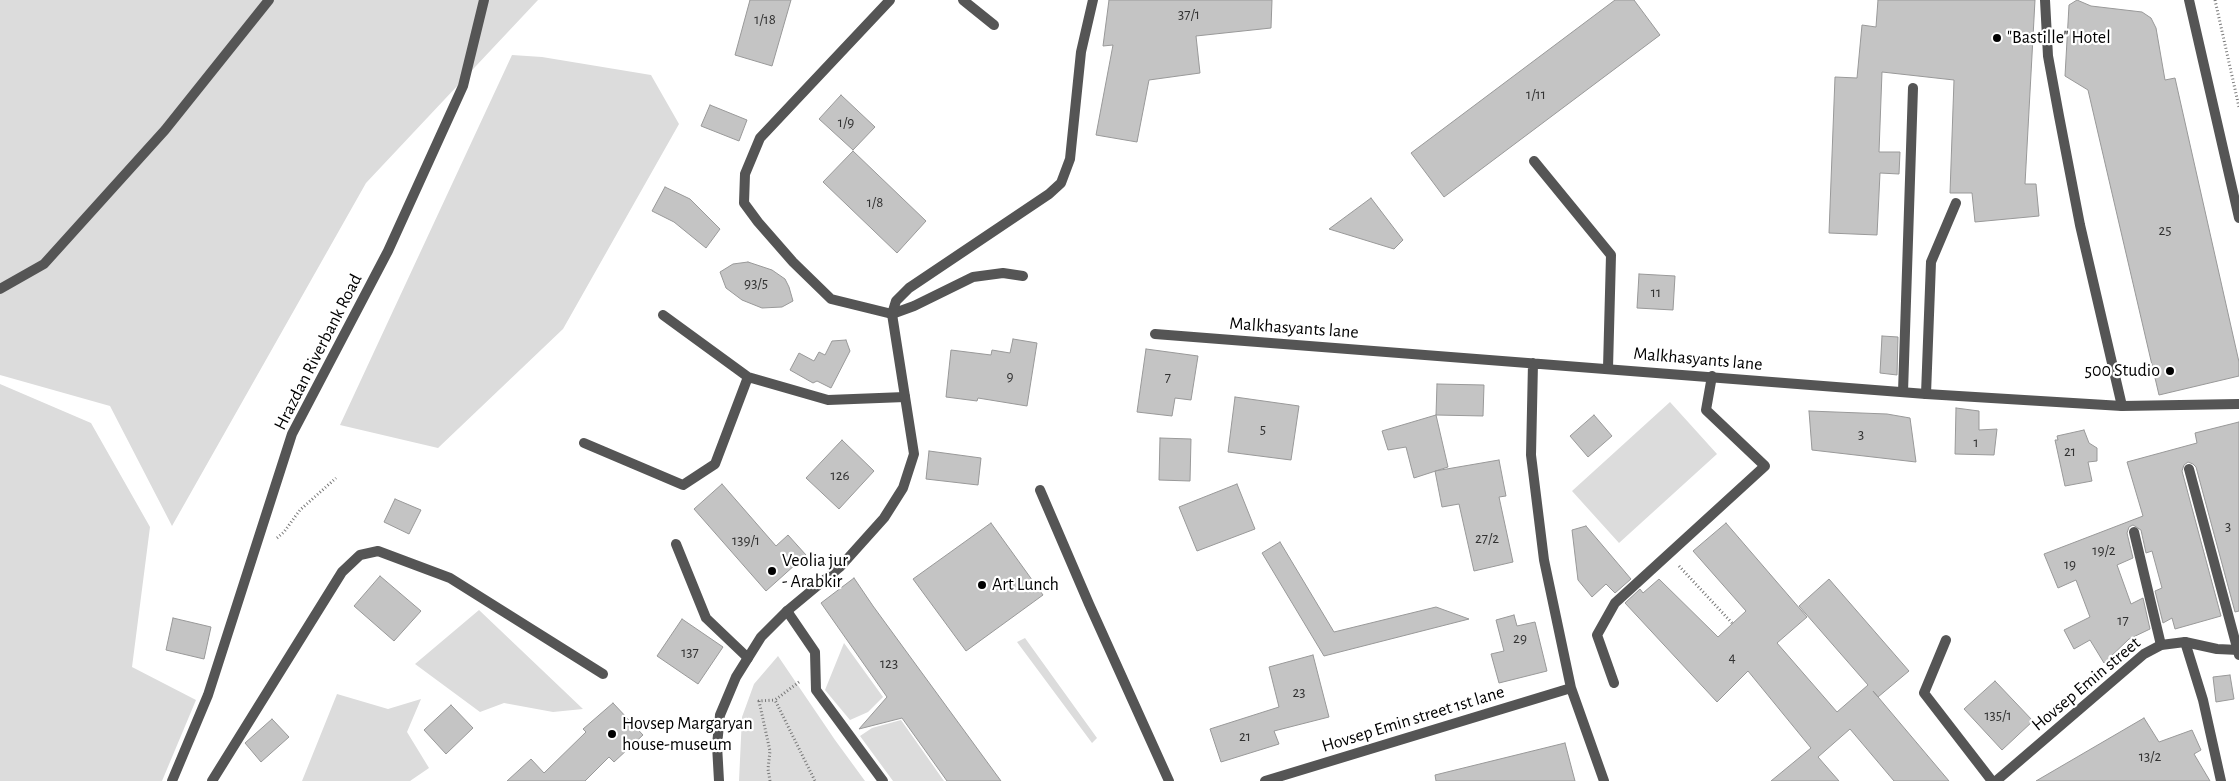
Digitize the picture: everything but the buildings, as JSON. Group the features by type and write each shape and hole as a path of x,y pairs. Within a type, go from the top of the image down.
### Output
{"street":[{"path":"0,289 44,264 165,130 269,0"},
{"name":"Hrazdan Riverbank Road","path":"172,781 208,695 256,551 292,434 388,250 464,86 484,0"},
{"path":"890,0 760,138 745,174 744,203 793,262 831,299 892,314 914,306 974,277 1002,273 1023,276"},
{"path":"963,0 994,25"},
{"path":"719,781 717,745 720,715 736,676 761,637 787,611 840,567 884,518 903,488 914,454 892,314 896,301 908,288 1049,194 1061,183 1070,159 1081,52 1093,0"},
{"path":"2045,0 2048,56 2059,116 2080,225 2122,406"},
{"path":"2189,0 2236,188 2239,218"},
{"path":"1903,392 1913,88"},
{"path":"1534,160 1612,255 1608,368"},
{"path":"1926,394 1931,262 1956,203"},
{"path":"663,315 748,377 828,400 905,397"},
{"name":"Malkhasyants lane","path":"1155,334 1926,394 2122,406 2239,404"},
{"path":"1533,363 1531,455 1544,560 1571,688 1604,781"},
{"path":"1614,683 1597,635 1615,603 1765,466 1706,410 1712,376"},
{"path":"584,442 683,484 715,464 748,377"},
{"path":"2189,468 2239,652"},
{"path":"1040,490 1169,781"},
{"path":"2134,532 2162,645"},
{"path":"676,544 706,618 748,658"},
{"path":"212,781 342,572 360,555 378,551 450,578 603,674"},
{"path":"787,611 815,652 816,690 883,781"},
{"path":"1946,640 1924,693 1992,781"},
{"path":"2185,642 2203,700 2221,781"},
{"name":"Hovsep Emin street","path":"1996,781 2144,654 2162,645 2185,642 2239,652"},
{"name":"Hovsep Emin street 1st lane","path":"1265,781 1571,688"}],"path":[{"path":"2215,0 2239,107"},
{"path":"256,551 284,532 300,510 336,478"},
{"path":"1668,555 1732,623"},
{"path":"770,781 768,769 770,751 759,701 775,700 815,669"},
{"path":"775,700 815,781"}],"shaded area":[{"path":"0,0 538,0 366,183 172,526 110,406 0,375"},
{"path":"512,55 542,57 651,75 679,124 563,329 438,448 340,425"},
{"path":"0,384 91,423 150,527 132,667 196,700 162,781 0,781"},
{"path":"1670,402 1717,454 1619,543 1572,491"},
{"path":"479,610 583,709 553,712 504,703 480,712 415,664"},
{"path":"1025,638 1097,738 1092,743 1017,642"},
{"path":"844,643 883,697 868,712 850,720 825,690"},
{"path":"778,656 865,781 739,781 742,717 754,684"},
{"path":"337,694 388,709 421,699 407,732 429,768 410,781 302,781"},
{"path":"901,720 944,781 893,781 860,736 872,728"}],"place":[{"name":"\"Bastille\" Hotel","path":"1997,38"},
{"name":"500 Studio","path":"2170,371"},
{"name":"Veolia jur - Arabkir","path":"772,571"},
{"name":"Art Lunch","path":"982,585"},
{"name":"Hovsep Margaryan house-museum","path":"612,734"}]}
